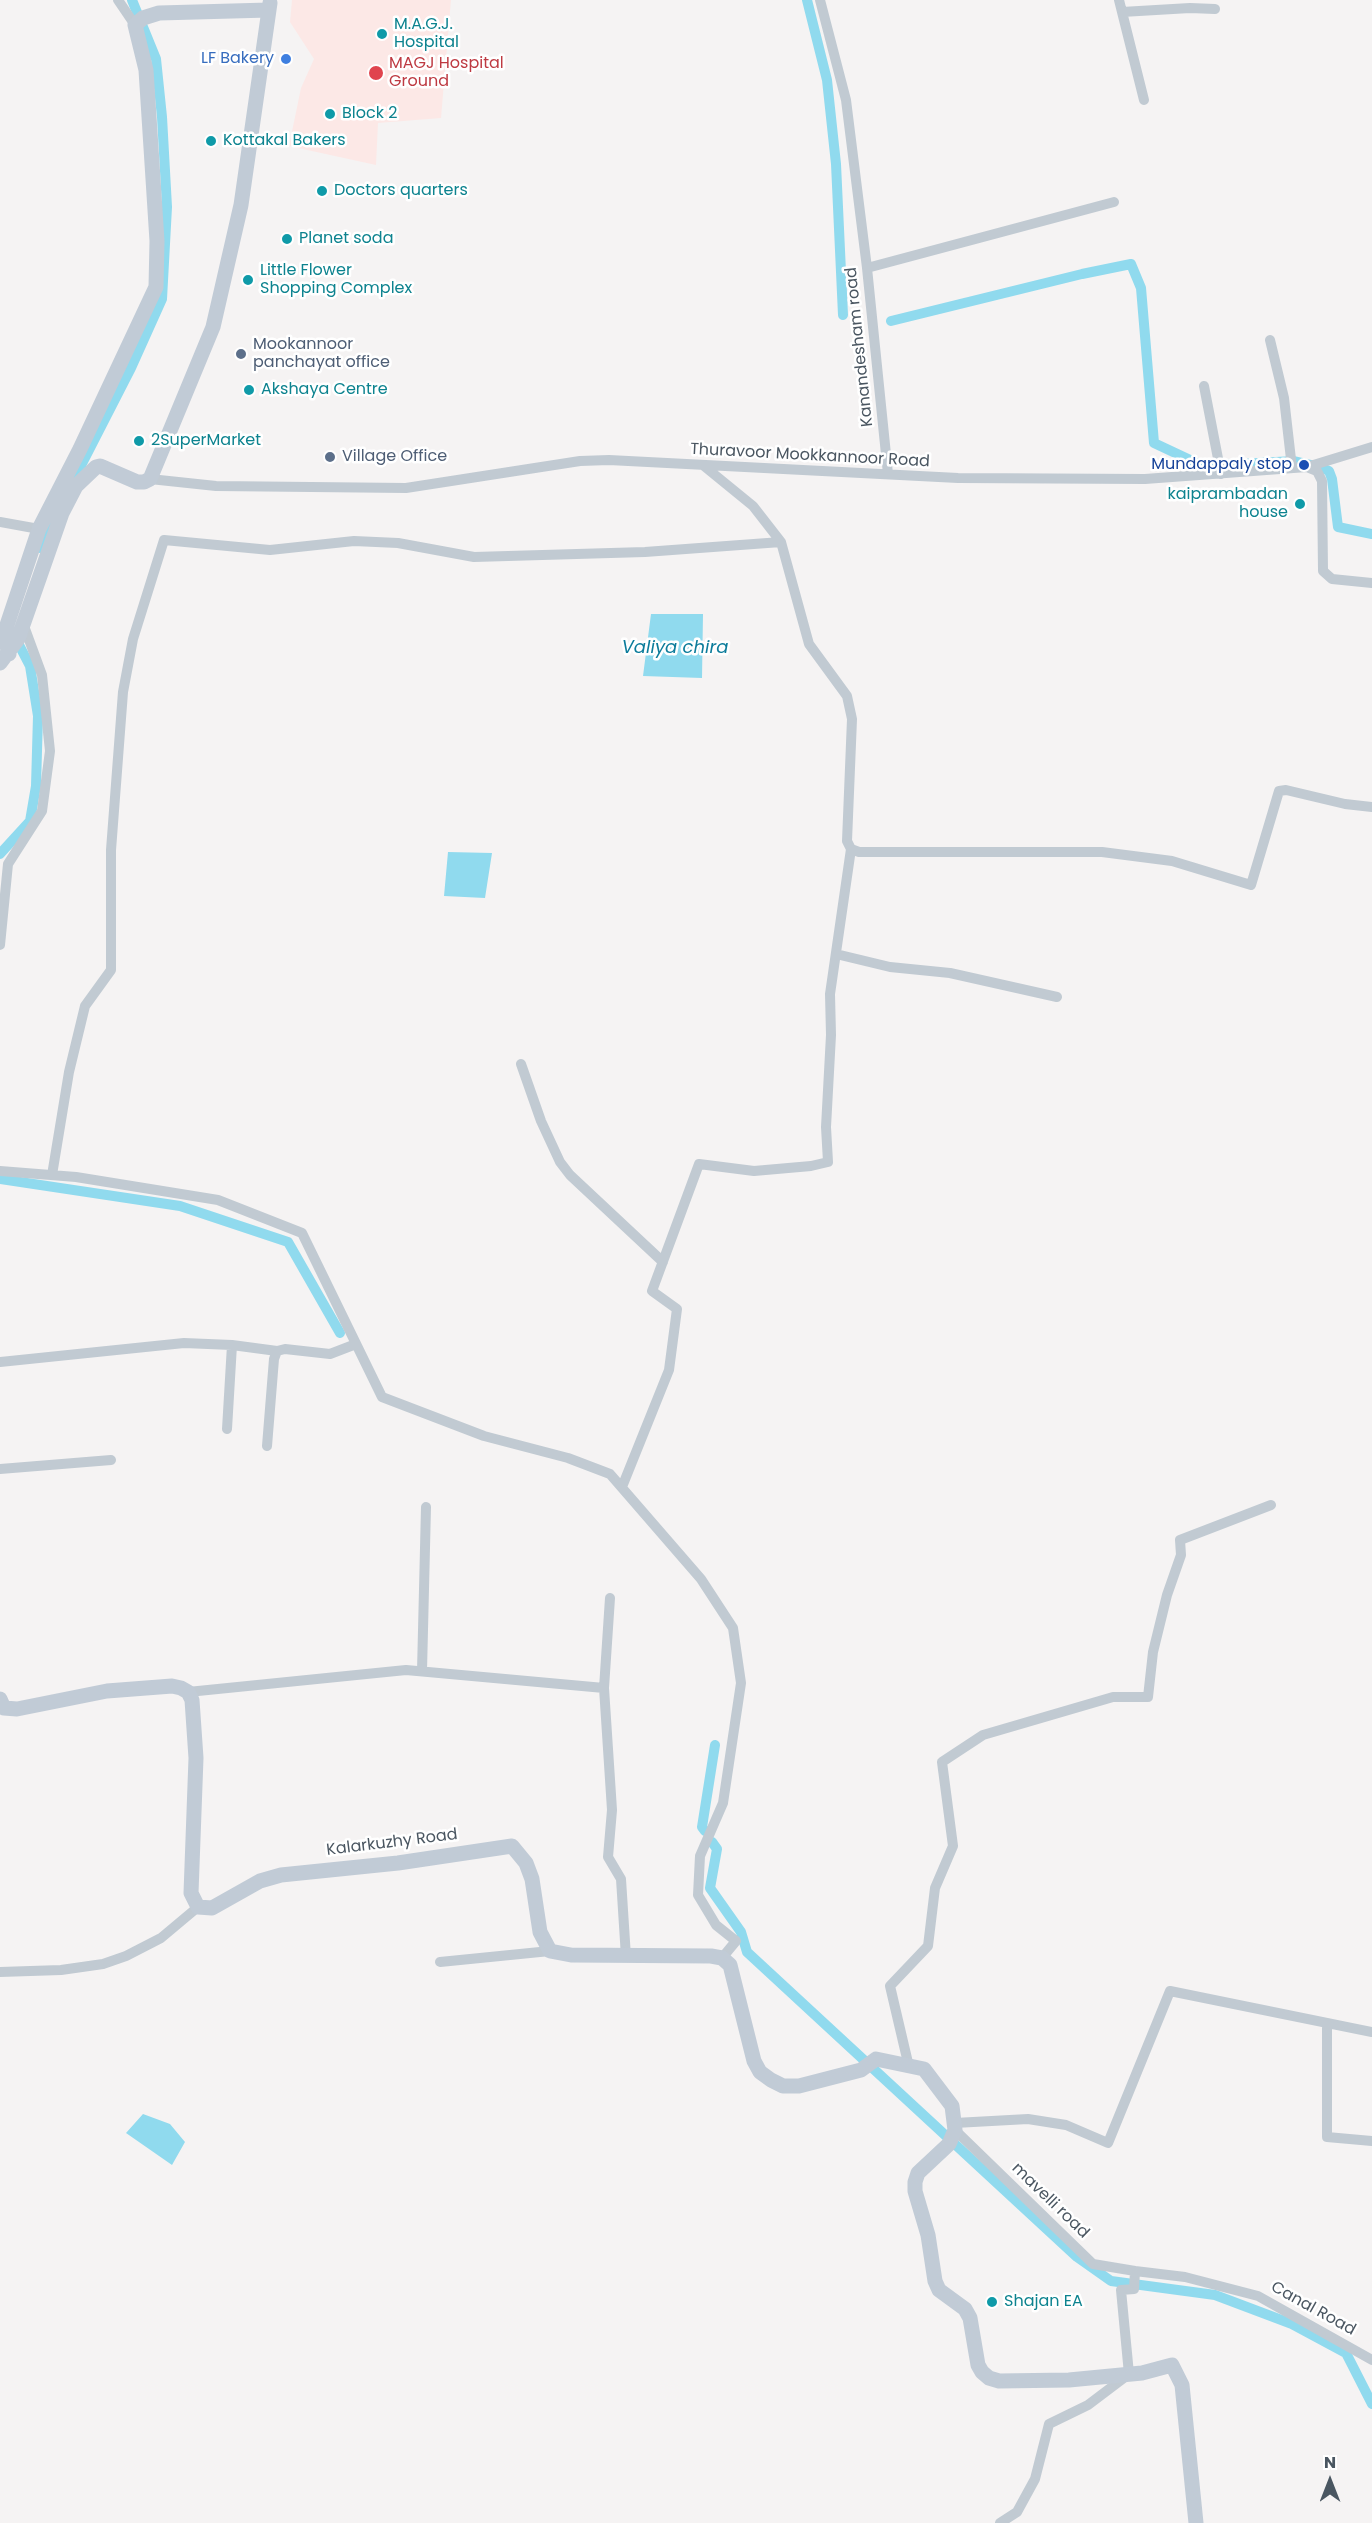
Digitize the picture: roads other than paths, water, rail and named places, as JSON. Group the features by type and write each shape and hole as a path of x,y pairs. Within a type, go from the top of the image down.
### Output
{"main road":[{"path":"270,5 241,205 213,327 150,479 137,482 100,466 76,486 62,513 13,645 4,634 39,529 80,449 156,287 157,241 146,70 138,22 159,13 270,5"},
{"path":"1,1705 17,1709 107,1691 172,1686 188,1692 192,1700 196,1758 191,1893 198,1907"},
{"name":"Kalarkuzhy Road","path":"198,1907 212,1908 260,1881 281,1875 398,1863 512,1846 526,1863 532,1879 540,1932 550,1951"},
{"path":"550,1951 571,1955 722,1958 730,1965 734,1973 754,2061 760,2072 783,2086 799,2086 861,2070 876,2059 924,2069 951,2106 953,2132 918,2173 915,2190 928,2235 935,2281 939,2290 965,2309 970,2318 978,2365 982,2372 989,2378 999,2381 1079,2379 1129,2374 1172,2365 1182,2385 1196,2523"}],"street":[{"path":"118,0 138,22"},
{"name":"Kanandesham road","path":"820,0 846,100 867,268 888,474"},
{"path":"1119,0 1144,100"},
{"path":"1122,12 1190,8 1215,9"},
{"path":"867,268 1114,202"},
{"path":"1270,340 1284,398 1292,468"},
{"path":"1204,386 1221,474"},
{"name":"Thuravoor Mookkannoor Road","path":"150,479 216,486 406,488 580,461 958,478 1145,479 1307,467 1372,447"},
{"path":"622,1487 669,1370 677,1309 652,1292 699,1164 754,1171 811,1166 828,1162 826,1127 831,1035 830,994 851,849 847,841 852,719 850,704 847,696 809,644 782,542 753,506 703,466"},
{"path":"1307,467 1317,471 1322,481 1323,571 1332,579 1372,583"},
{"path":"0,522 39,529"},
{"path":"52,1175 69,1072 85,1006 111,970 111,850 123,692 133,639 164,540 270,550 354,541 398,543 474,557 645,552 782,542"},
{"path":"0,945 8,864 42,812 50,751 42,675 13,645"},
{"path":"851,849 859,852 1102,852 1172,861 1251,885 1279,791 1286,790 1345,804 1372,807"},
{"path":"836,954 890,967 950,974 1057,996"},
{"path":"521,1064 541,1121 560,1162 570,1175 663,1262"},
{"path":"0,1171 114,1182 218,1200 302,1233 382,1397 484,1436 568,1458 610,1474 622,1487 701,1579 733,1628 741,1683 723,1803 700,1856 698,1895 716,1925 736,1941 722,1958"},
{"path":"0,1362 184,1344 277,1351 285,1349 330,1354 356,1344"},
{"path":"227,1429 231,1346"},
{"path":"267,1446 274,1359 277,1351"},
{"path":"0,1469 111,1460"},
{"path":"909,2067 890,1986 928,1946 935,1888 953,1846 942,1762 983,1735 1113,1697 1148,1697 1153,1652 1167,1595 1181,1555 1179,1540 1270,1505"},
{"path":"422,1671 426,1507"},
{"path":"610,1598 604,1688 612,1810 608,1857 621,1879 626,1957"},
{"path":"188,1692 406,1670 604,1688"},
{"path":"0,1972 61,1970 103,1964 126,1956 161,1938 198,1907"},
{"path":"440,1962 550,1951"},
{"path":"953,2132 1028,2119 1066,2125 1108,2144 1170,1991 1372,2032"},
{"path":"1327,2023 1327,2137 1372,2141"},
{"name":"mavelli road","path":"953,2132 1093,2264 1135,2277"},
{"path":"1000,2523 1017,2512 1035,2479 1049,2424 1089,2405 1129,2374 1121,2290 1134,2289 1135,2277"},
{"name":"Canal Road","path":"1135,2277 1185,2277 1258,2296 1372,2360"}],"water":[{"name":"Valiya chira","path":"651,614 703,614 702,678 643,676"},
{"path":"448,852 492,853 485,898 444,896"},
{"path":"143,2114 170,2124 185,2142 172,2165 126,2133"}],"waterway":[{"path":"69,489 131,368 162,299 167,207 162,117 156,59 132,0"},
{"path":"807,0 827,80 836,164 843,315"},
{"path":"891,321 1131,264 1141,288 1154,443 1203,466 1294,461 1320,467 1329,471 1332,479 1338,527 1372,534"},
{"path":"40,548 55,516"},
{"path":"0,854 30,821 36,786 38,716 30,666 17,641"},
{"path":"0,1179 180,1206 288,1242 340,1333"},
{"path":"705,1831 702,1827 715,1745"},
{"path":"712,1842 717,1849 710,1888 741,1932 747,1952 1077,2257 1111,2281 1215,2295 1292,2324 1346,2353 1372,2404"}],"place":[{"name":"M.A.G.J. Hospital","path":"382,34"},
{"name":"LF Bakery","path":"286,59"},
{"name":"MAGJ Hospital Ground","path":"376,73"},
{"name":"Block 2","path":"330,114"},
{"name":"Kottakal Bakers","path":"211,141"},
{"name":"Doctors quarters","path":"322,191"},
{"name":"Planet soda","path":"287,239"},
{"name":"Little Flower Shopping Complex","path":"248,280"},
{"name":"Mookannoor panchayat office","path":"241,354"},
{"name":"Akshaya Centre","path":"249,390"},
{"name":"2SuperMarket","path":"139,441"},
{"name":"Village Office","path":"330,457"},
{"name":"Mundappaly stop","path":"1304,465"},
{"name":"kaiprambadan house","path":"1300,504"},
{"name":"Shajan EA","path":"992,2302"}]}
